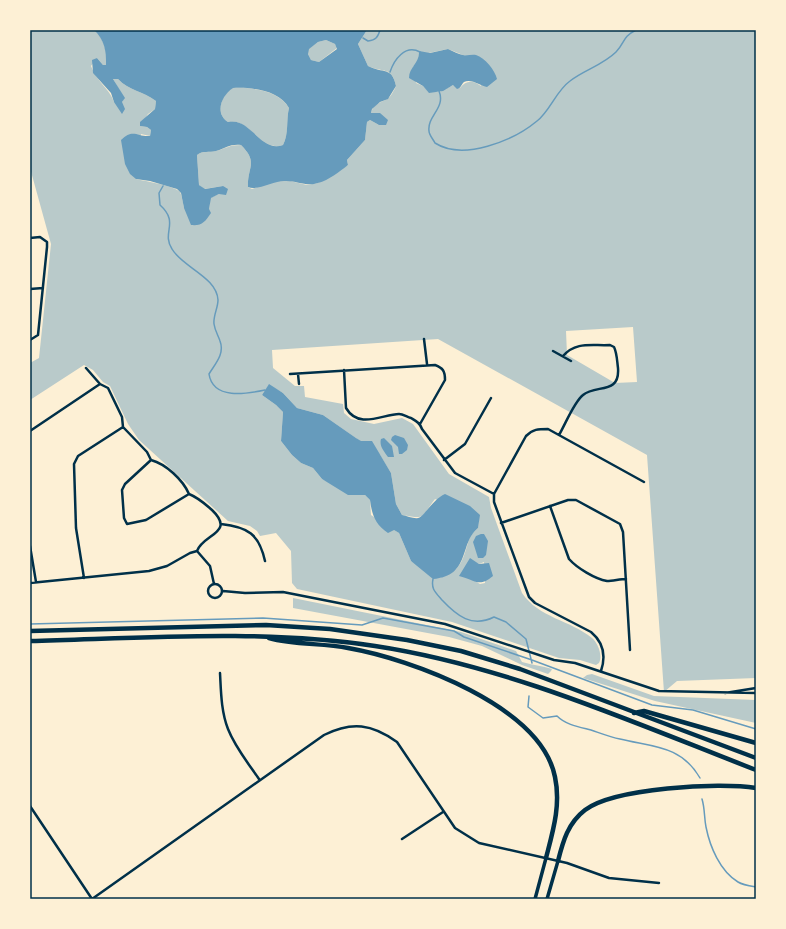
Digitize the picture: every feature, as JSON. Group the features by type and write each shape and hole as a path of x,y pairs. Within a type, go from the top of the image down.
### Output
{"highway":[{"path":"30,631 247,625 288,626 358,632 407,640 460,651 547,678 634,713 756,758"},
{"path":"30,641 184,636 262,636 324,639 422,654 472,666 537,687 756,770"},
{"path":"262,636 277,640 342,647 396,659 432,672 461,686 515,719 540,743 548,757 555,776 557,810 546,858"},
{"path":"634,713 644,711 756,742"},
{"path":"558,861 564,838 572,823 586,810 610,798 626,794 705,786 756,788"}],"main road":[{"path":"536,899 546,858"},
{"path":"547,899 558,861"}],"street":[{"path":"30,238 40,237 47,242 38,335 30,340"},
{"path":"30,288 43,288"},
{"path":"424,339 427,364"},
{"path":"559,435 584,394 608,387 614,383 618,373 616,351 614,347 610,345 578,346 569,350 563,356"},
{"path":"553,351 572,361"},
{"path":"290,374 427,364 435,365 442,368 445,373 445,380 420,424"},
{"path":"30,583 149,571 167,566 190,553 197,551 202,543 219,530 221,524 218,516 198,497 190,494 186,486 159,462 151,460 147,452 123,427 122,417 108,388 100,384 86,368"},
{"path":"344,370 346,408 353,416 376,420 397,414 420,424 444,460 455,473 494,494"},
{"path":"298,374 299,384"},
{"path":"30,431 100,384"},
{"path":"444,460 465,444 491,398"},
{"path":"84,578 76,528 74,464 78,456 123,427"},
{"path":"601,671 604,654 597,637 535,603 529,597 494,502 494,494 526,436 531,431 538,429 548,429 644,482"},
{"path":"151,460 125,484 122,490 124,518 127,524 146,520 190,494"},
{"path":"502,523 568,500 576,500 620,524 623,532 630,650"},
{"path":"550,506 569,559 575,566 602,580 608,581 626,579"},
{"path":"221,524 251,532 256,536 265,561"},
{"path":"30,546 36,582"},
{"path":"197,551 210,566 213,573 214,584"},
{"path":"214,584 220,585 223,591 221,596 217,598 210,596 208,588 214,584"},
{"path":"223,591 245,594 283,592 293,593 445,624 540,655 601,671 659,691 756,694"},
{"path":"220,673 224,714 228,728 233,740 260,779"},
{"path":"721,693 756,688"},
{"path":"30,806 92,899 324,735 337,729 354,726 372,727 397,742 455,828 479,843 558,861 609,878 659,883"},
{"path":"402,839 443,812"}],"shaded area":[{"path":"30,30 94,30 103,42 106,54 106,65 103,65 97,58 91,66 114,102 122,102 124,98 113,79 118,79 131,89 156,101 155,109 148,114 140,126 147,127 151,130 150,136 141,134 136,179 177,190 181,194 184,208 209,209 210,198 219,194 223,186 204,189 199,185 197,155 202,153 213,152 231,146 241,145 250,156 251,165 248,187 252,189 271,182 286,180 307,185 318,183 348,165 347,160 365,140 367,122 370,120 379,125 371,113 373,108 388,98 396,86 392,75 386,71 368,66 358,44 367,30 756,30 756,678 677,681 664,692 647,455 438,339 272,350 273,368 295,386 304,386 305,397 343,404 344,413 351,419 374,424 402,418 413,424 449,474 489,497 491,508 522,593 537,608 592,638 599,650 599,663 596,665 580,660 559,658 452,622 297,589 292,583 291,551 276,533 260,536 257,531 250,526 228,521 139,440 128,424 110,386 103,382 93,370 84,365 30,400 30,363 39,358 51,244 30,168","holes":["448,49 463,55 475,55 481,86 472,82 467,82 460,88 453,85 439,92 429,92 423,86 416,83 413,67 419,60 419,55","633,327 637,382 615,383 567,355 566,331","269,385 283,393 297,408 323,415 380,455 391,473 396,504 402,515 415,517 422,516 435,499 479,515 478,528 471,536 461,563 457,568 451,573 440,578 411,561 399,533 371,515 370,500 365,495 354,494 322,479 313,468 301,463 292,455 281,441 283,412 262,395","474,562 479,564 484,562 485,583 480,584 473,580"]},
{"path":"326,40 335,44 337,48 319,62 311,60 308,54 308,49 318,42"},
{"path":"232,88 256,89 272,93 284,102 289,108 286,136 283,145 275,146 268,144 243,125 236,122 228,122 224,118 221,114 221,104 225,95"},
{"path":"293,598 461,632 516,651 522,662 552,669 548,674 522,665 482,646 449,637 293,608"},
{"path":"592,674 654,696 756,700 756,723 655,701 583,678"}],"water":[{"path":"94,30 367,30 358,44 368,66 389,73 392,76 396,86 388,99 380,102 372,109 371,113 380,113 388,120 386,125 379,125 370,120 367,122 365,140 347,160 348,165 334,176 314,184 284,181 275,182 256,188 248,187 251,161 250,156 241,145 231,146 211,152 199,153 197,155 199,185 205,189 223,186 228,189 226,195 219,194 211,198 209,209 211,213 205,221 198,225 191,225 184,208 181,193 177,189 150,181 136,179 130,174 125,164 121,140 129,134 150,136 151,130 147,127 140,126 140,122 155,109 156,101 131,89 118,79 113,79 125,98 122,102 125,109 122,114 114,102 111,93 93,73 92,60 97,58 103,65 106,65 106,55 103,42","holes":["326,40 335,44 337,49 319,62 311,60 308,54 309,49 318,42","233,88 256,89 272,93 284,102 289,108 286,136 283,145 275,146 268,144 243,125 236,122 228,122 224,118 221,114 221,104 223,99"]},
{"path":"448,49 463,55 474,55 483,59 494,72 497,79 487,87 467,81 457,89 453,85 443,91 429,93 423,86 409,78 409,74 418,59 419,51 430,53"},
{"path":"269,384 283,393 297,408 323,415 361,441 372,441 391,473 396,504 402,515 418,518 445,494 470,506 480,515 478,528 472,534 468,542 459,566 445,577 433,579 411,561 399,533 394,530 388,533 377,523 373,515 370,500 365,495 348,495 322,479 313,468 301,463 292,455 281,441 283,412 262,395"},
{"path":"395,435 404,438 408,445 407,450 402,454 399,454 398,447 391,440"},
{"path":"384,438 392,446 394,457 388,457 382,448 381,439"},
{"path":"484,534 488,541 486,555 483,558 478,558 473,542 476,536"},
{"path":"470,558 479,564 489,563 493,576 484,582 477,582 459,576"}],"waterway":[{"path":"363,38 368,41 373,40 380,30"},
{"path":"439,91 440,102 429,126 430,134 435,143 446,148 459,150 488,146 515,135 537,121 546,112 565,85 575,77 611,57 619,49 628,35 636,30"},
{"path":"390,72 397,58 401,54 410,50 420,52"},
{"path":"163,186 159,193 160,205 169,217 169,243 177,255 206,279 216,292 218,300 214,324 220,341 221,350 219,359 209,374 212,382 223,392 240,394 265,390"},
{"path":"433,579 433,588 436,592 453,611 465,619 479,621 494,617 506,622 526,639 532,663"},
{"path":"30,624 263,618 362,625 383,618 454,631 464,637 532,660 652,705 693,710 756,729"},
{"path":"529,696 528,707 543,718 557,716 564,722 577,727 616,738 665,749 684,759 700,778"},
{"path":"702,799 708,835 713,850 721,865 726,872 738,882 744,885 756,887"}]}
